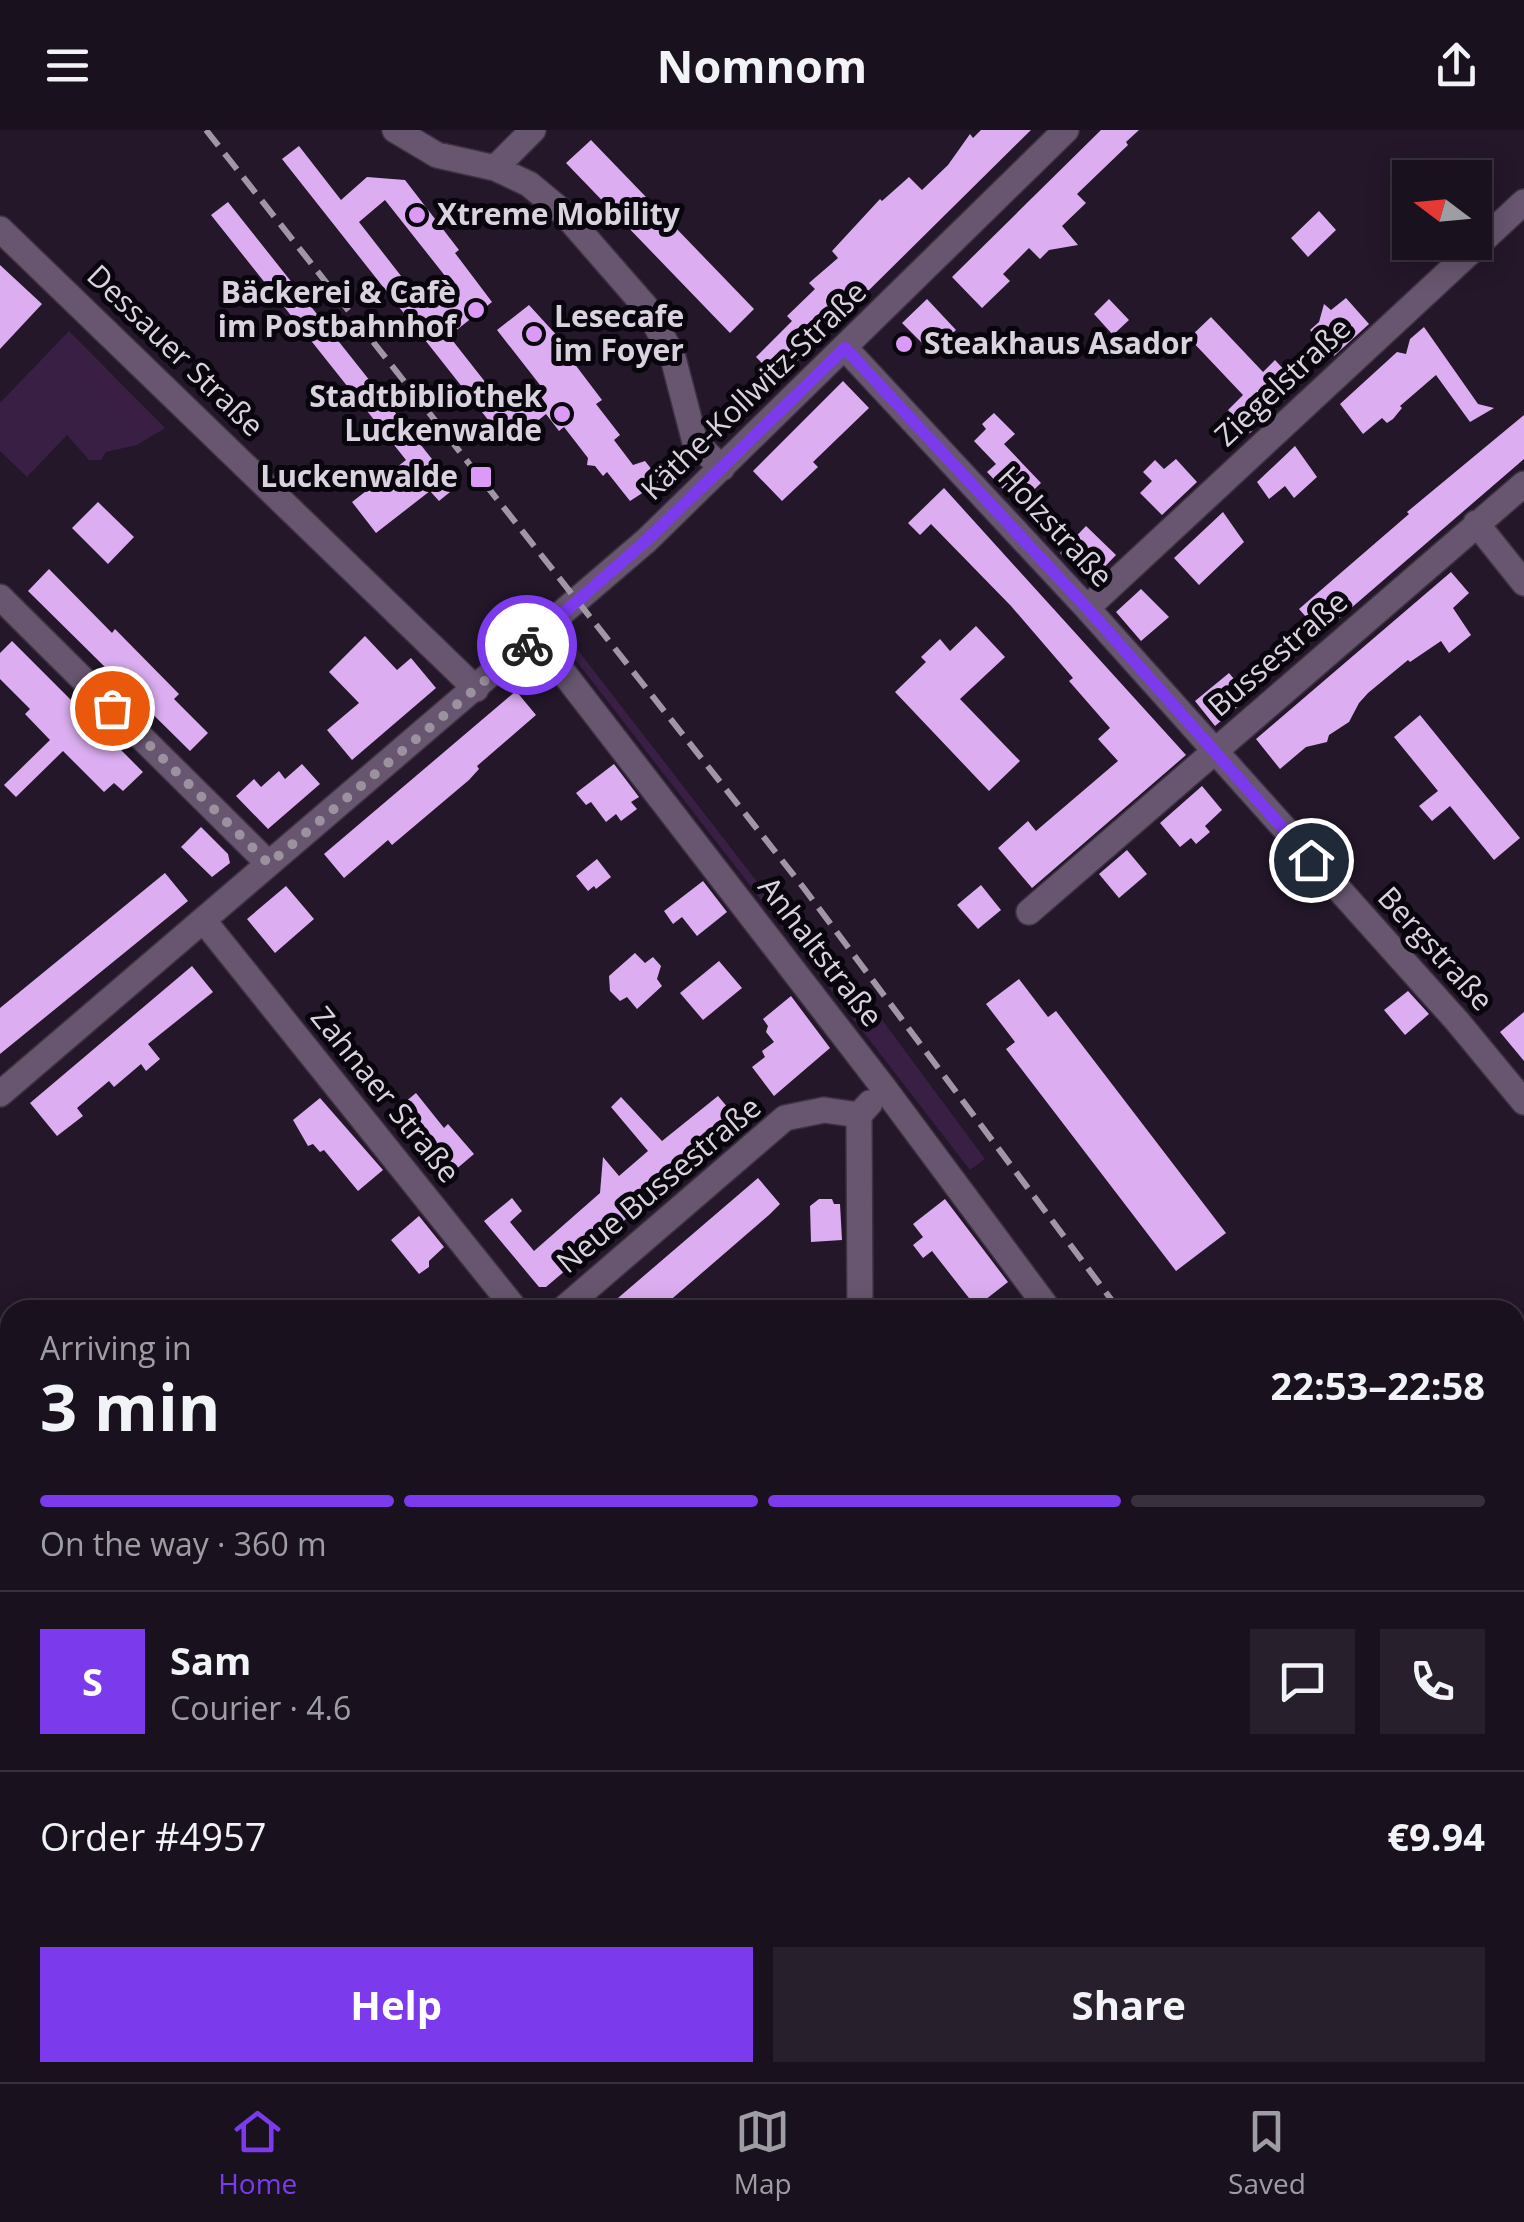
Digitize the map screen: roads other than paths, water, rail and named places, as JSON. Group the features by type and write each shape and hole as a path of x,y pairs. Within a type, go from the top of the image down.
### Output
{"street":[{"path":"395,130 438,155 495,168 530,184 564,214 645,306 672,354 695,442 722,468"},
{"path":"495,168 533,130"},
{"name":"Käthe-Kollwitz-Straße","path":"0,1094 647,540 1066,130"},
{"name":"Ziegelstraße","path":"1087,608 1524,202"},
{"name":"Dessauer Straße","path":"0,229 476,689"},
{"name":"Holzstraße","path":"845,348 1087,608 1214,753"},
{"name":"Bussestraße","path":"1029,912 1524,484"},
{"path":"1476,523 1524,583"},
{"path":"0,597 269,864"},
{"name":"Anhaltstraße","path":"536,637 884,1088 1041,1300"},
{"name":"Bergstraße","path":"1214,753 1457,1021 1524,1102"},
{"name":"Zahnaer Straße","path":"204,921 508,1300"},
{"path":"860,1300 860,1115 884,1088"},
{"name":"Neue Bussestraße","path":"574,1300 785,1118 824,1110 860,1115"}],"railway":[{"path":"206,130 803,887 1112,1300"}],"place":[{"name":"Xtreme Mobility","path":"417,215"},
{"name":"Bäckerei & Cafè im Postbahnhof","path":"476,310"},
{"name":"Lesecafe im Foyer","path":"534,334"},
{"name":"Steakhaus Asador","path":"904,344"},
{"name":"Stadtbibliothek Luckenwalde","path":"562,414"},
{"name":"Luckenwalde","path":"481,477"}]}
